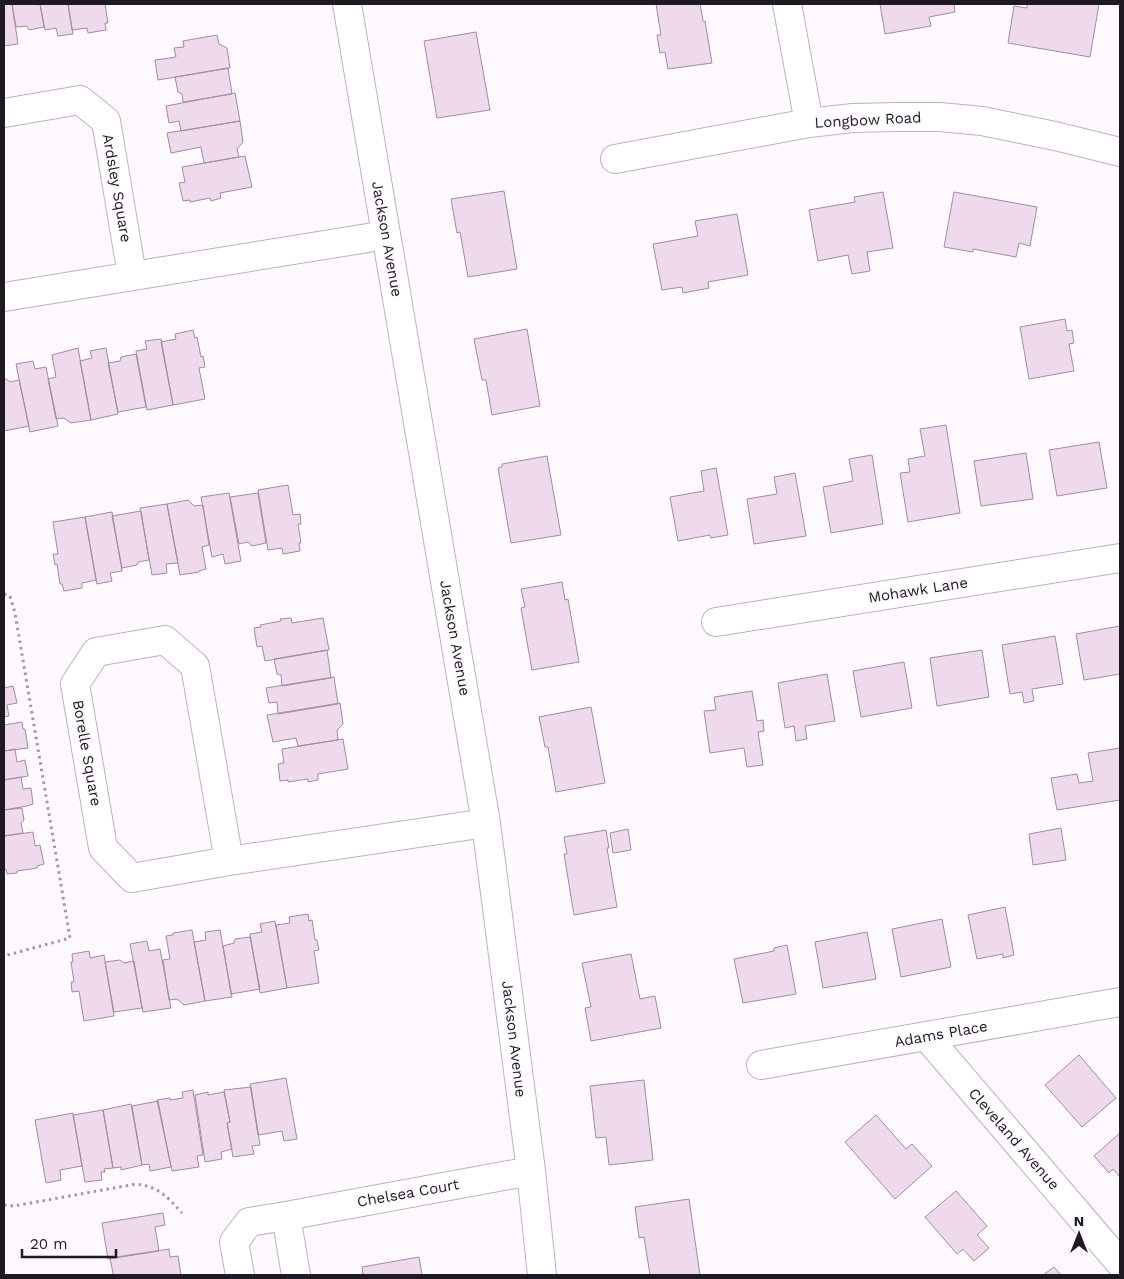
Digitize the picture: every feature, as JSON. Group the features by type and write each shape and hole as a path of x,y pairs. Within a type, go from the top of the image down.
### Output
{"street":[{"name":"Jackson Avenue","path":"347,4 486,823 531,1171 542,1275"},
{"path":"788,4 809,123"},
{"name":"Ardsley Square","path":"4,113 80,100 106,121 132,275"},
{"name":"Longbow Road","path":"615,159 809,123 853,118 897,117 940,117 982,121 1120,152"},
{"path":"4,297 386,234"},
{"name":"Mohawk Lane","path":"716,622 1120,558"},
{"name":"Borelle Square","path":"229,861 195,666 165,640 96,652 75,684 103,848 132,878 229,861 486,823"},
{"name":"Adams Place","path":"761,1065 1120,1002"},
{"name":"Cleveland Avenue","path":"927,1037 1120,1263"},
{"name":"Chelsea Court","path":"240,1275 234,1242 249,1222 531,1171"},
{"path":"286,1216 296,1275"}],"path":[{"path":"4,594 10,596 15,612 70,938 4,956"},
{"path":"4,1205 14,1206 136,1184 150,1186 162,1192 182,1213"}],"building":[{"path":"4,4 12,4 18,44 4,46"},
{"path":"12,4 40,4 44,27 29,30 27,26 16,27"},
{"path":"40,4 68,4 73,34 58,36 56,28 45,30"},
{"path":"68,4 105,4 108,23 105,23 106,30 88,33 87,28 72,30"},
{"path":"656,4 700,4 703,21 705,21 712,63 668,69 665,52 660,53 657,35 661,35"},
{"path":"880,4 954,4 955,12 929,17 931,26 885,34"},
{"path":"1027,4 1099,4 1090,57 1008,43 1014,6 1027,8"},
{"path":"476,32 490,110 437,118 424,41"},
{"path":"217,35 219,44 227,48 230,68 158,80 155,60 176,57 174,48 184,47 183,41"},
{"path":"228,68 232,94 183,102 182,94 178,92 175,77"},
{"path":"235,93 240,121 181,131 179,121 169,123 166,106"},
{"path":"240,121 243,142 237,149 239,157 204,163 201,147 171,153 167,133"},
{"path":"245,156 252,187 220,193 221,198 211,201 210,198 190,202 190,200 183,201 179,183 185,182 182,167"},
{"path":"504,191 517,269 468,277 460,232 457,233 451,199"},
{"path":"883,192 893,248 867,252 870,271 852,274 848,255 818,261 809,210 855,202 854,197"},
{"path":"954,192 1037,207 1030,246 1019,243 1016,257 973,249 973,252 944,247"},
{"path":"737,214 748,275 708,282 709,288 683,293 682,287 662,290 653,244 698,236 695,221"},
{"path":"1065,319 1067,331 1072,330 1074,343 1069,344 1074,371 1029,379 1020,327"},
{"path":"527,329 540,406 492,415 486,380 482,380 474,339"},
{"path":"193,330 195,338 197,337 205,367 199,368 205,399 173,405 161,342 176,339 175,334"},
{"path":"161,339 173,405 147,410 136,351 147,349 145,341"},
{"path":"78,348 91,420 71,423 64,418 56,419 48,379 56,377 52,355"},
{"path":"106,348 118,414 91,420 80,361 92,358 90,351"},
{"path":"136,354 146,407 118,412 108,363 120,361 121,357"},
{"path":"33,361 35,369 46,367 58,426 30,432 16,364"},
{"path":"4,379 10,382 19,380 29,426 4,431"},
{"path":"946,425 960,513 908,522 900,473 910,472 908,459 925,456 920,429"},
{"path":"1099,442 1107,488 1057,496 1049,450"},
{"path":"1026,453 1033,499 981,506 974,461"},
{"path":"872,455 883,524 831,533 823,487 853,481 849,459"},
{"path":"547,456 561,535 511,543 498,468 502,467 502,464"},
{"path":"716,468 728,535 711,538 710,535 678,541 670,497 704,491 701,471"},
{"path":"795,473 806,536 754,544 747,499 777,494 774,477"},
{"path":"288,485 293,515 300,514 301,524 298,524 301,543 299,543 300,551 283,554 282,548 268,550 258,490"},
{"path":"229,493 241,561 225,564 223,554 212,557 201,497"},
{"path":"258,493 266,543 252,546 248,542 239,544 230,497"},
{"path":"188,500 194,506 203,505 209,545 202,547 206,569 180,575 167,504"},
{"path":"167,504 178,563 166,564 167,573 152,575 140,508"},
{"path":"141,511 149,560 122,568 112,516"},
{"path":"112,512 122,571 110,573 112,581 97,584 85,517"},
{"path":"85,517 96,580 82,583 82,588 64,591 62,584 60,584 57,564 55,565 53,554 58,554 53,522"},
{"path":"562,582 565,600 568,599 579,662 532,670 521,608 525,607 521,589"},
{"path":"291,618 292,623 323,618 329,650 265,661 262,646 257,647 254,628 281,621 280,619"},
{"path":"1120,626 1120,674 1084,680 1076,634"},
{"path":"1055,636 1063,684 1032,689 1034,701 1024,703 1022,692 1010,694 1002,645"},
{"path":"327,650 331,678 282,686 281,675 277,674 274,659"},
{"path":"982,650 989,697 937,706 930,658"},
{"path":"904,662 912,708 861,717 853,671"},
{"path":"827,674 835,721 805,726 807,739 796,741 794,726 785,728 778,683"},
{"path":"334,677 338,704 278,714 277,702 269,703 266,688"},
{"path":"13,686 17,703 7,705 9,716 4,717 4,688"},
{"path":"752,691 757,721 763,720 764,731 758,732 763,765 747,767 744,748 710,753 704,711 716,710 714,697"},
{"path":"340,703 343,724 337,730 338,740 298,746 296,738 273,742 267,715"},
{"path":"591,707 605,783 556,792 548,747 545,747 539,717"},
{"path":"22,722 28,748 4,751 4,725"},
{"path":"343,739 348,769 318,774 318,780 308,782 308,779 288,782 288,780 280,781 278,764 284,763 282,749"},
{"path":"1120,748 1120,800 1057,810 1051,778 1077,774 1079,783 1093,781 1088,753"},
{"path":"15,749 17,762 25,760 28,776 4,780 4,751"},
{"path":"21,777 23,789 31,788 33,804 4,810 4,780"},
{"path":"22,808 24,820 21,823 23,833 4,836 4,810"},
{"path":"1061,828 1066,860 1033,865 1029,834"},
{"path":"628,829 631,850 613,853 610,833"},
{"path":"606,830 609,848 607,848 617,907 574,915 564,854 567,854 564,837"},
{"path":"33,832 35,846 40,845 44,864 37,866 37,868 7,874 6,869 4,870 4,836"},
{"path":"1005,907 1014,955 1003,958 1003,954 977,959 968,915"},
{"path":"308,914 309,921 312,920 315,940 317,940 319,950 314,951 319,983 287,988 276,925 290,923 289,917"},
{"path":"942,919 951,967 901,977 892,929"},
{"path":"275,921 287,988 260,993 250,934 262,932 260,924"},
{"path":"192,930 205,1001 184,1005 177,999 169,1000 163,960 170,959 166,936"},
{"path":"220,930 232,997 205,1001 194,942 206,940 205,932"},
{"path":"867,932 876,979 823,988 815,942"},
{"path":"250,937 260,989 231,994 223,946 234,943 235,939"},
{"path":"147,941 149,951 160,949 171,1008 143,1012 130,944"},
{"path":"787,945 796,994 743,1003 734,959 774,951 774,948"},
{"path":"89,951 90,958 104,955 114,1016 84,1021 79,991 72,992 71,982 74,982 71,962 73,962 72,954"},
{"path":"631,954 640,999 655,996 661,1028 591,1041 585,1008 591,1007 582,963"},
{"path":"120,960 124,963 134,961 142,1008 114,1012 105,962"},
{"path":"1079,1055 1116,1098 1082,1127 1045,1085"},
{"path":"286,1078 297,1139 284,1141 282,1131 258,1135 250,1084"},
{"path":"644,1080 653,1160 609,1165 606,1137 596,1138 590,1086"},
{"path":"251,1087 260,1145 252,1146 254,1154 233,1157 227,1123 230,1122 224,1090"},
{"path":"193,1090 203,1155 197,1156 199,1167 172,1171 157,1100 183,1098 182,1092"},
{"path":"208,1092 208,1095 224,1092 230,1122 227,1123 232,1149 221,1152 222,1159 205,1162 195,1095"},
{"path":"158,1101 171,1167 150,1171 149,1164 142,1165 132,1106"},
{"path":"131,1104 142,1165 121,1170 121,1167 113,1168 103,1110"},
{"path":"103,1110 113,1168 104,1169 105,1172 101,1172 102,1180 85,1182 73,1115"},
{"path":"73,1113 82,1166 60,1170 61,1180 46,1183 35,1120"},
{"path":"876,1115 906,1149 912,1144 932,1166 895,1199 845,1142"},
{"path":"1120,1133 1120,1177 1113,1169 1109,1173 1094,1156"},
{"path":"956,1191 987,1226 977,1235 989,1248 974,1261 963,1249 957,1254 925,1217"},
{"path":"689,1199 700,1275 650,1275 644,1237 639,1238 635,1207"},
{"path":"163,1213 165,1225 155,1227 159,1251 108,1259 102,1223"},
{"path":"169,1249 170,1257 178,1256 181,1275 112,1275 110,1258"},
{"path":"419,1257 422,1275 356,1275 363,1274 362,1267"},
{"path":"1054,1267 1061,1275 1043,1275"}]}
